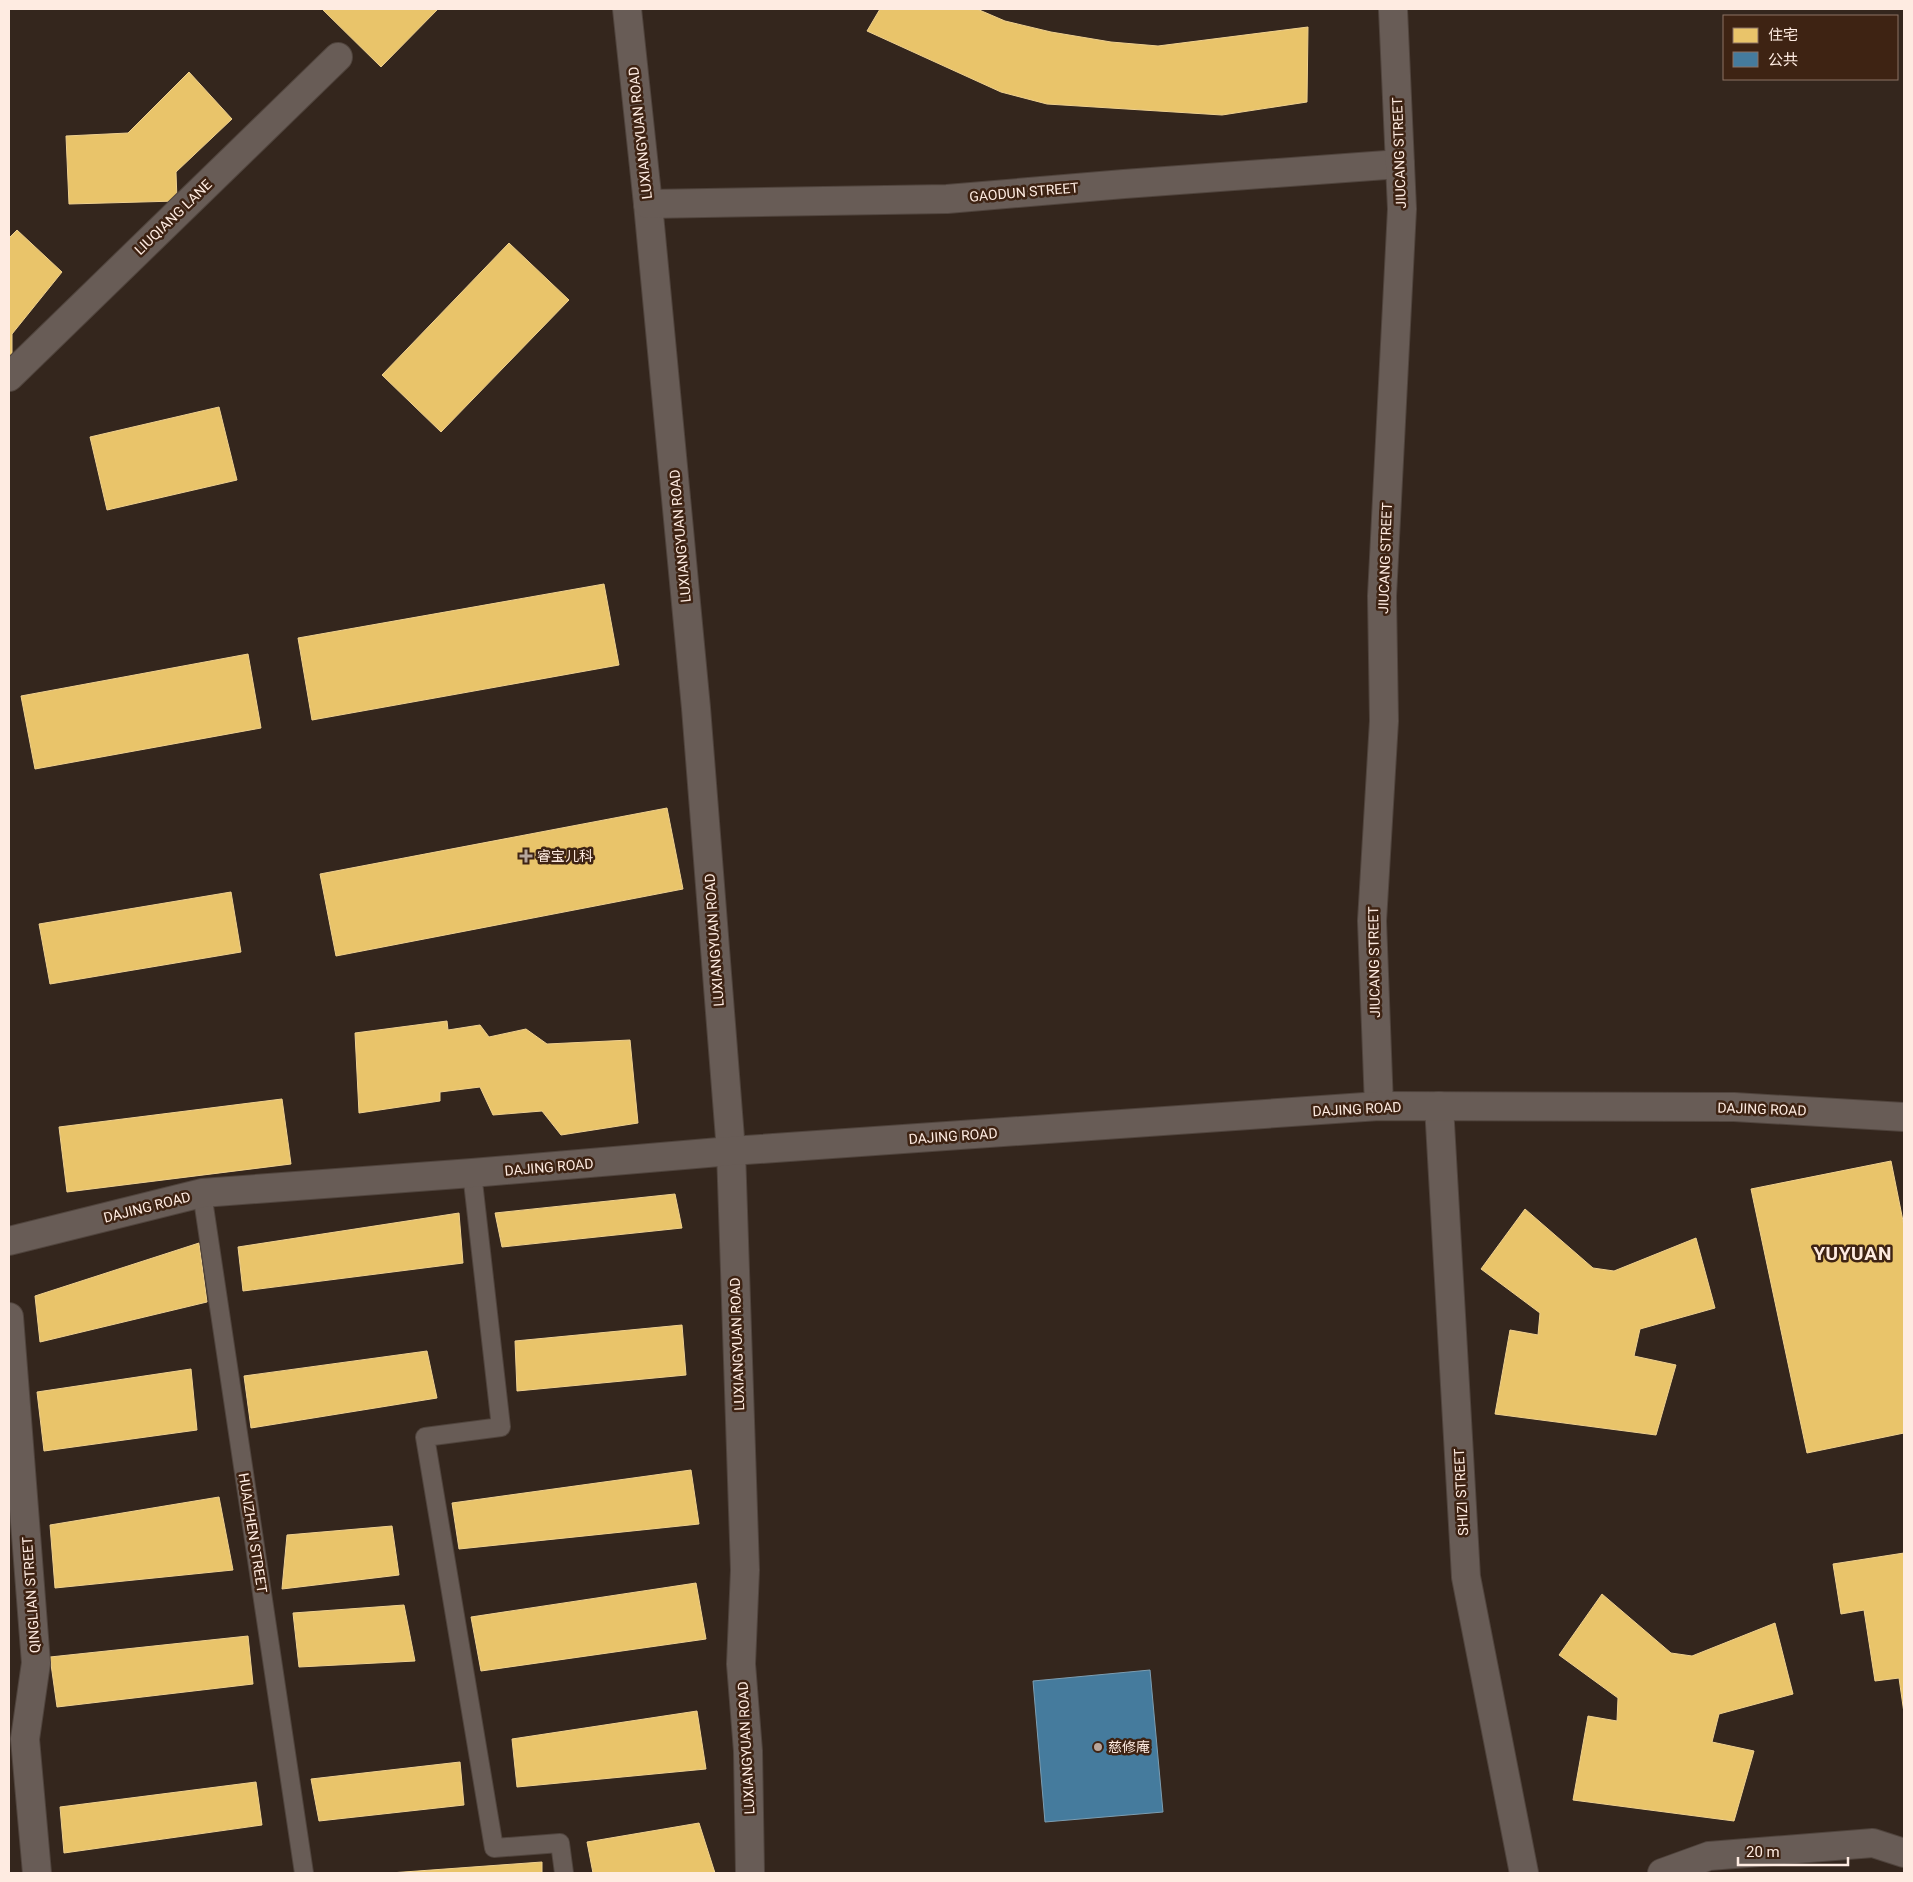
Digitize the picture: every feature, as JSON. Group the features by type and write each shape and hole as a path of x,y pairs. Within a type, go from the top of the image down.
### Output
{"street":[{"name":"LUXIANGYUAN ROAD","path":"627,9 648,204 696,708 731,1151 745,1570 741,1664 748,1751 750,1873"},
{"name":"JIUCANG STREET","path":"1379,1106 1372,921 1384,721 1382,596 1402,209 1394,9"},
{"name":"LIUQIANG LANE","path":"9,377 338,57"},
{"name":"GAODUN STREET","path":"648,204 947,199 1400,164"},
{"name":"DAJING ROAD","path":"9,1241 202,1193 731,1151 1379,1106 1734,1107 1904,1117"},
{"name":"SHIZI STREET","path":"1439,1106 1466,1577 1524,1873"},
{"name":"QINGLIAN STREET","path":"9,1317 36,1663 25,1739 36,1873"},
{"path":"1662,1873 1708,1856 1873,1843 1904,1853"}],"lane":[{"path":"472,1173 501,1427 425,1437 494,1848 560,1843 564,1873"},
{"name":"HUAIZHEN STREET","path":"202,1193 304,1873"}],"building: 住宅":[{"path":"322,9 438,9 381,67"},
{"path":"880,9 977,9 1005,21 1051,32 1111,42 1158,46 1308,27 1307,102 1222,115 1047,104 1001,92 867,31"},
{"path":"189,72 232,119 176,172 177,201 69,204 66,136 128,133"},
{"path":"17,230 62,272 12,334 12,363 9,363 9,238"},
{"path":"509,243 569,300 441,432 382,375"},
{"path":"219,407 237,480 107,510 90,437"},
{"path":"604,584 619,665 312,720 298,638"},
{"path":"248,654 261,728 35,769 21,696"},
{"path":"667,808 683,889 336,956 320,874"},
{"path":"231,892 241,952 50,984 39,924"},
{"path":"447,1021 448,1030 480,1025 489,1037 526,1029 547,1044 630,1040 638,1123 561,1135 542,1111 493,1115 480,1087 440,1092 440,1101 359,1113 355,1033"},
{"path":"282,1099 291,1164 67,1192 59,1127"},
{"path":"1891,1161 1904,1226 1904,1433 1807,1453 1751,1189"},
{"path":"675,1194 682,1228 502,1247 495,1213"},
{"path":"1525,1209 1593,1268 1614,1271 1696,1238 1715,1308 1640,1329 1634,1356 1676,1365 1656,1435 1495,1414 1510,1330 1538,1335 1540,1313 1481,1269"},
{"path":"459,1213 463,1263 243,1291 238,1247"},
{"path":"199,1243 207,1302 40,1342 35,1296"},
{"path":"682,1325 686,1375 517,1391 515,1341"},
{"path":"427,1351 437,1398 251,1428 244,1376"},
{"path":"191,1369 197,1430 44,1451 37,1392"},
{"path":"691,1470 699,1524 459,1549 452,1503"},
{"path":"219,1497 233,1570 55,1588 50,1525"},
{"path":"392,1526 399,1575 282,1589 287,1535"},
{"path":"1904,1553 1904,1713 1899,1678 1875,1681 1864,1610 1841,1614 1833,1564"},
{"path":"696,1583 706,1639 481,1671 471,1617"},
{"path":"1602,1594 1671,1653 1692,1656 1775,1623 1793,1694 1719,1714 1712,1742 1754,1751 1734,1821 1573,1800 1588,1716 1617,1721 1618,1698 1559,1655"},
{"path":"404,1605 415,1661 299,1667 293,1613"},
{"path":"248,1636 253,1684 57,1707 50,1657"},
{"path":"697,1711 706,1769 517,1787 512,1739"},
{"path":"460,1762 464,1805 319,1821 311,1779"},
{"path":"256,1782 262,1825 64,1853 60,1807"},
{"path":"699,1823 715,1873 593,1873 587,1842"},
{"path":"542,1862 542,1873 390,1873"}],"building: 公共":[{"name":"慈修庵","path":"1150,1670 1163,1812 1045,1822 1033,1681"}],"place":[{"name":"睿宝儿科","path":"526,856"},
{"name":"慈修庵","path":"1098,1747"}],"district":[{"name":"YUYUAN","path":"1853,1253"}]}
